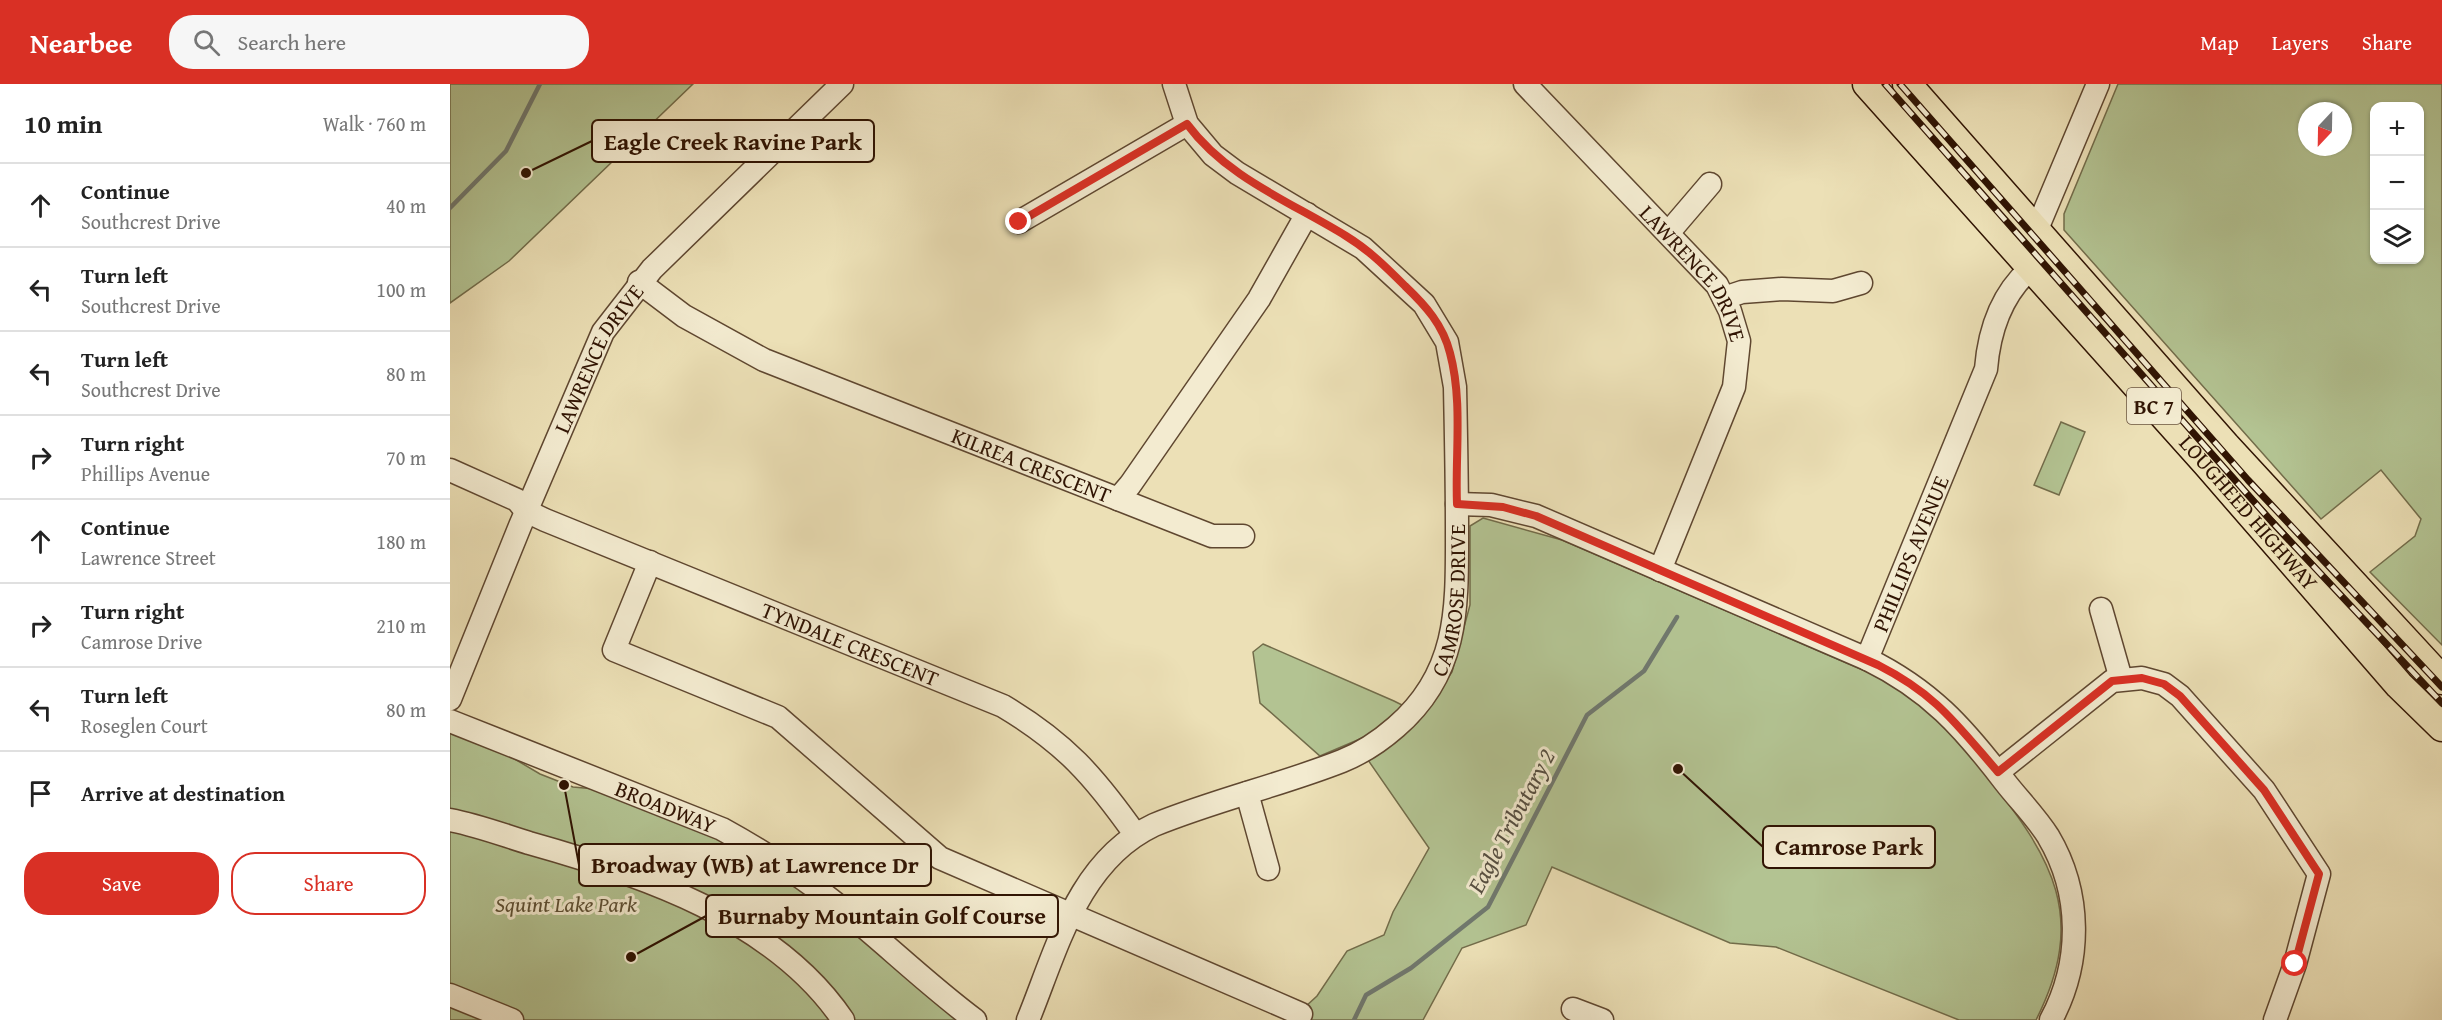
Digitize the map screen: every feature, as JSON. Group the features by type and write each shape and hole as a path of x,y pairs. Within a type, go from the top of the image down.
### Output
{"main road":[{"name":"LOUGHEED HIGHWAY","path":"1867,84 2030,269 2207,464 2399,685 2442,727"},
{"name":"LOUGHEED HIGHWAY","path":"1907,84 2226,446 2442,680"}],"street":[{"name":"LAWRENCE DRIVE","path":"450,699 592,353 608,325 639,282 842,84"},
{"name":"CAMROSE DRIVE","path":"1028,1020 1071,915 1093,875 1135,834 1176,816 1352,756 1386,735 1424,698 1443,664 1452,638 1457,601 1455,387 1451,355 1442,330 1424,304 1374,256 1347,237 1225,164 1204,145 1187,124 1174,84"},
{"name":"LAWRENCE DRIVE","path":"1525,84 1669,232 1717,285 1739,341 1734,387 1660,570"},
{"path":"2037,229 2098,84"},
{"path":"1019,222 1187,124"},
{"path":"1669,232 1710,184"},
{"name":"KILREA CRESCENT","path":"639,282 684,316 764,360 1118,499 1246,319 1307,214"},
{"name":"PHILLIPS AVENUE","path":"2030,269 2018,280 1999,312 1988,341 1986,369 1867,659 1900,676 1937,703 1998,772 2047,834 2057,851 2070,888 2075,923 2072,960 2063,995 2051,1020"},
{"path":"1724,298 1742,292 1782,289 1833,291 1861,283"},
{"name":"TYNDALE CRESCENT","path":"450,470 517,500 526,511 1003,706 1064,748 1102,788 1135,834"},
{"path":"1118,499 1212,536 1243,536"},
{"path":"1457,504 1491,505 1517,510 1867,659"},
{"path":"650,562 614,650 778,717 940,858 1301,1014"},
{"path":"2101,609 2121,679"},
{"path":"1998,772 2104,686 2121,679 2153,681 2180,696 2264,790 2319,874 2295,964 2275,1020"},
{"name":"BROADWAY","path":"450,721 722,829 753,846 831,899 930,985 975,1020"},
{"path":"1246,793 1268,868"},
{"path":"450,820 599,862 698,904 767,944 832,1003 843,1020"},
{"path":"450,995 512,1020"},
{"path":"1573,1009 1602,1020"}],"green space":[{"path":"450,84 693,84 509,261 450,303"},
{"path":"2118,84 2442,84 2442,645 2370,572 2415,536 2421,519 2381,470 2321,519 2064,230 2064,214"},
{"path":"2061,422 2085,432 2059,495 2034,485"},
{"path":"1483,518 1562,540 1872,674 1917,700 1959,742 2010,806 2030,835 2056,890 2061,919 2060,950 2052,983 2036,1020 1959,1020 1776,947 1730,943 1552,867 1526,925 1462,948 1423,1020 1299,1020 1304,1008 1317,996 1347,951 1384,935 1393,912 1429,848 1368,760 1418,722 1452,672 1470,605 1470,526"},
{"path":"1263,644 1404,706 1367,736 1320,756 1260,703 1253,652"},
{"name":"Squint Lake Park","path":"450,731 501,751 540,774 573,787 595,789 714,836 749,855 805,891 958,1020 450,1020"}],"waterway":[{"path":"450,208 506,151 540,84"},
{"name":"Eagle Tributary 2","path":"1354,1020 1366,995 1411,968 1488,907 1587,715 1644,671 1677,617"}],"railway":[{"path":"1885,84 2272,522 2442,703"},
{"path":"1900,84 2248,480 2442,687"}],"place":[{"name":"Eagle Creek Ravine Park","path":"526,173"},
{"name":"Camrose Park","path":"1678,769"},
{"name":"Broadway (WB) at Lawrence Dr","path":"564,785"},
{"name":"Burnaby Mountain Golf Course","path":"631,957"}],"route":[{"path":"1019,222 1187,124 1213,155 1237,173 1347,237 1374,256 1434,316 1451,355 1455,387 1457,504 1491,505 1536,516 1867,659 1900,676 1937,703 1953,718 1998,772 2112,681 2142,678 2164,684 2180,696 2264,790 2319,874 2295,964"}]}
